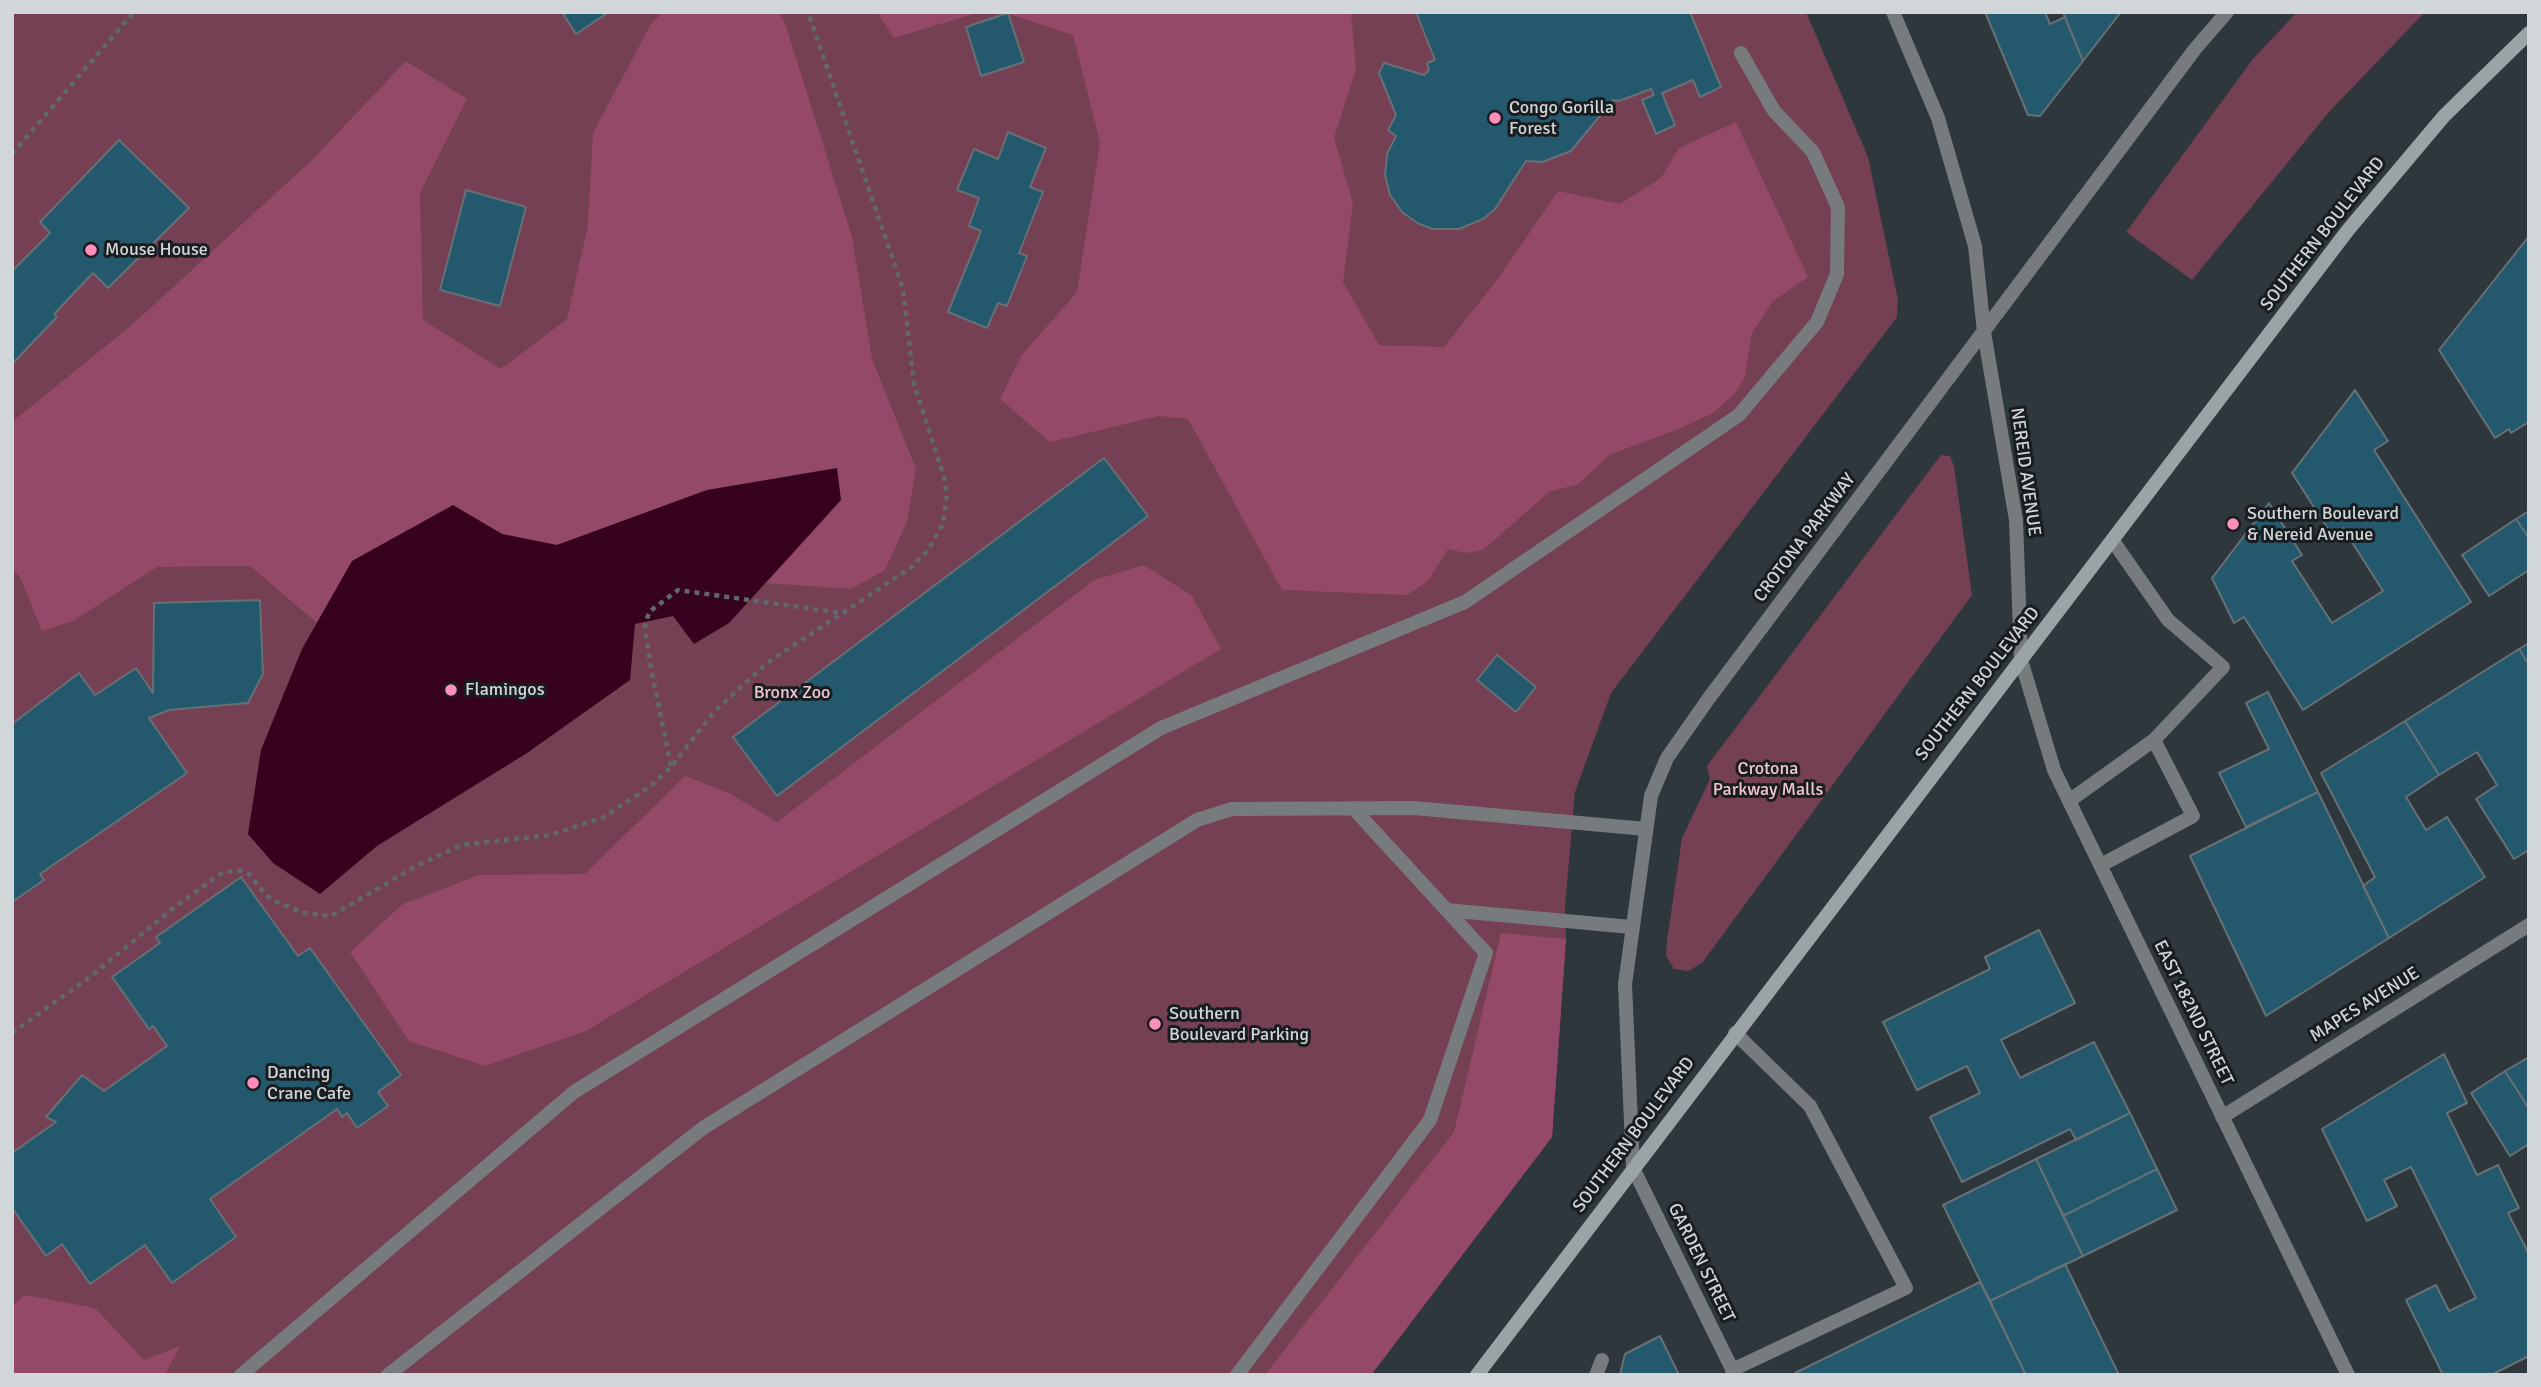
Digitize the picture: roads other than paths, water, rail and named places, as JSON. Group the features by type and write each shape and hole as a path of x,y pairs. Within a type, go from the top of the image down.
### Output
{"main road":[{"name":"SOUTHERN BOULEVARD","path":"1477,1375 2379,191 2444,116 2529,33"}],"street":[{"name":"NEREID AVENUE","path":"1893,12 1938,118 1975,246 1984,332 2016,520 2021,660"},
{"name":"CROTONA PARKWAY","path":"1633,1168 1625,984 1651,796 1667,758 2196,49 2227,12"},
{"path":"241,1375 574,1092 1161,728 1465,602 1739,415 1817,322 1837,274 1838,207 1813,152 1774,111 1741,53"},
{"path":"2069,801 2154,740 2223,667 2168,620 2113,541"},
{"name":"EAST 182ND STREET","path":"2021,660 2054,770 2348,1375"},
{"path":"2101,865 2193,816 2154,740"},
{"path":"1237,1375 1430,1120 1486,953 1353,808"},
{"path":"388,1375 703,1128 1197,820 1232,809 1413,808 1646,830"},
{"path":"1446,910 1631,926"},
{"name":"MAPES AVENUE","path":"2222,1117 2529,925"},
{"path":"1733,1372 1906,1288 1810,1106 1735,1033"},
{"name":"GARDEN STREET","path":"1633,1168 1733,1372"},
{"path":"1596,1375 1602,1360"}],"place":[{"name":"Congo Gorilla Forest","path":"1495,118"},
{"name":"Mouse House","path":"91,250"},
{"name":"Southern Boulevard & Nereid Avenue","path":"2233,524"},
{"name":"Flamingos","path":"451,690"},
{"name":"Southern Boulevard Parking","path":"1155,1024"},
{"name":"Dancing Crane Cafe","path":"253,1083"}],"park label":[{"name":"Bronx Zoo","path":"792,693"},
{"name":"Crotona Parkway Malls","path":"1768,779"}]}
